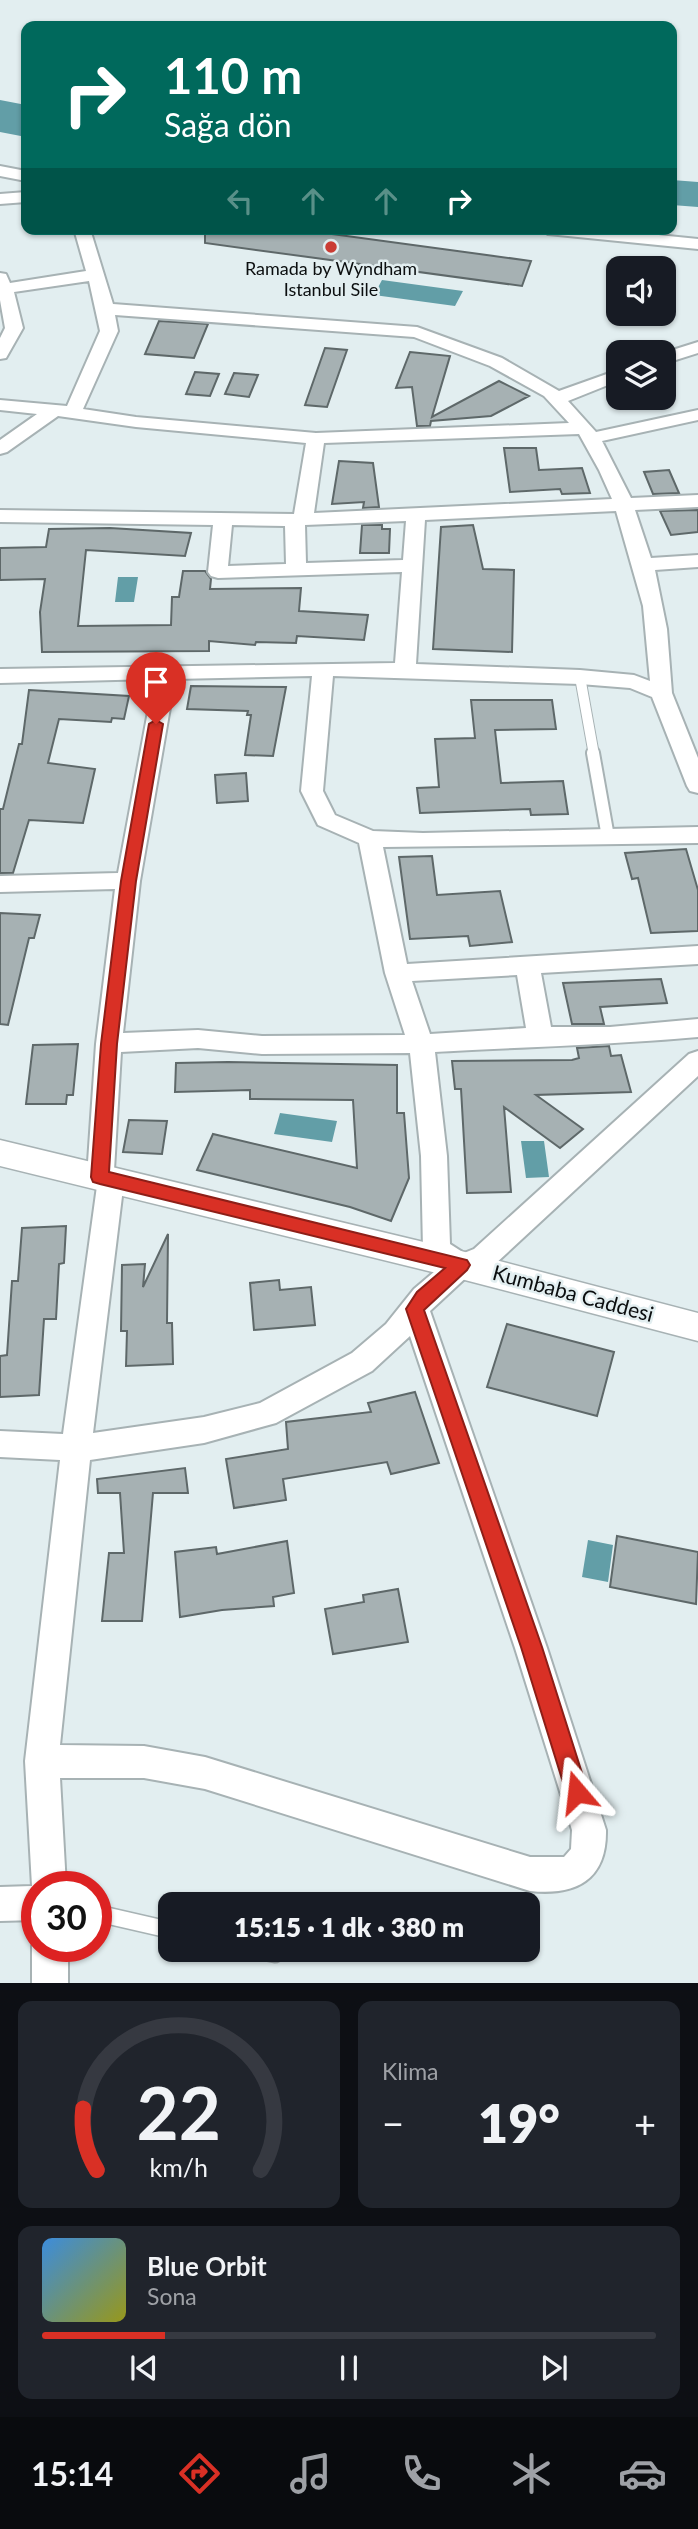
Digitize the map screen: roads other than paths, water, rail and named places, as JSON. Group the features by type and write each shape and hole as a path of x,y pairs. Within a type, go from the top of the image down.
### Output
{"street":[{"path":"0,171 21,175"},
{"path":"0,199 21,197"},
{"path":"0,448 64,411 109,331 106,309 84,235"},
{"path":"608,235 698,244"},
{"path":"0,354 14,328 3,294 95,275"},
{"path":"106,309 417,332 496,362 550,392 599,448 623,507 642,565 657,627 661,693 698,786"},
{"path":"676,355 698,347"},
{"path":"556,399 606,380"},
{"path":"0,405 136,422 316,438 588,433 698,415"},
{"path":"296,570 299,520 316,438"},
{"path":"0,516 299,520 623,507 698,501"},
{"path":"405,670 416,515"},
{"path":"223,520 218,572 413,566"},
{"path":"642,565 698,561"},
{"path":"1,680 324,668 580,677 634,682 661,693"},
{"path":"324,668 312,791 326,820 370,839 423,841 698,835"},
{"path":"48,1871 41,1761 105,1178 109,1044 128,881 166,672"},
{"path":"370,839 397,973 421,1044 434,1156 437,1250 461,1265"},
{"path":"0,884 128,881"},
{"path":"397,973 698,955"},
{"path":"527,965 540,1036"},
{"path":"109,1044 184,1040 262,1045 421,1044 540,1036 610,1036 698,1028"},
{"path":"0,1444 76,1448 128,1443 204,1430 266,1414 362,1362 396,1332 424,1297 461,1265 484,1257 698,1061"},
{"name":"Kumbaba Caddesi","path":"0,1153 461,1265 698,1327"},
{"path":"41,1761 144,1762 205,1773 530,1874 552,1877 580,1868 591,1851 587,1823 531,1647 415,1309"},
{"path":"0,1904 21,1903"},
{"path":"50,1962 50,1983"}],"lane":[{"path":"580,677 608,837"},
{"path":"112,1917 158,1927"}],"water":[{"path":"0,100 21,104 21,136 0,132"},
{"path":"677,180 698,182 698,207 677,205"},
{"path":"382,280 463,291 455,306 374,295"},
{"path":"118,577 138,577 134,602 115,602"},
{"path":"280,1113 337,1121 332,1142 274,1134"},
{"path":"521,1141 544,1141 549,1177 526,1178"},
{"path":"588,1540 613,1545 608,1582 582,1577"}],"place":[{"name":"Ramada by Wyndham Istanbul Sile","path":"331,247"}]}
